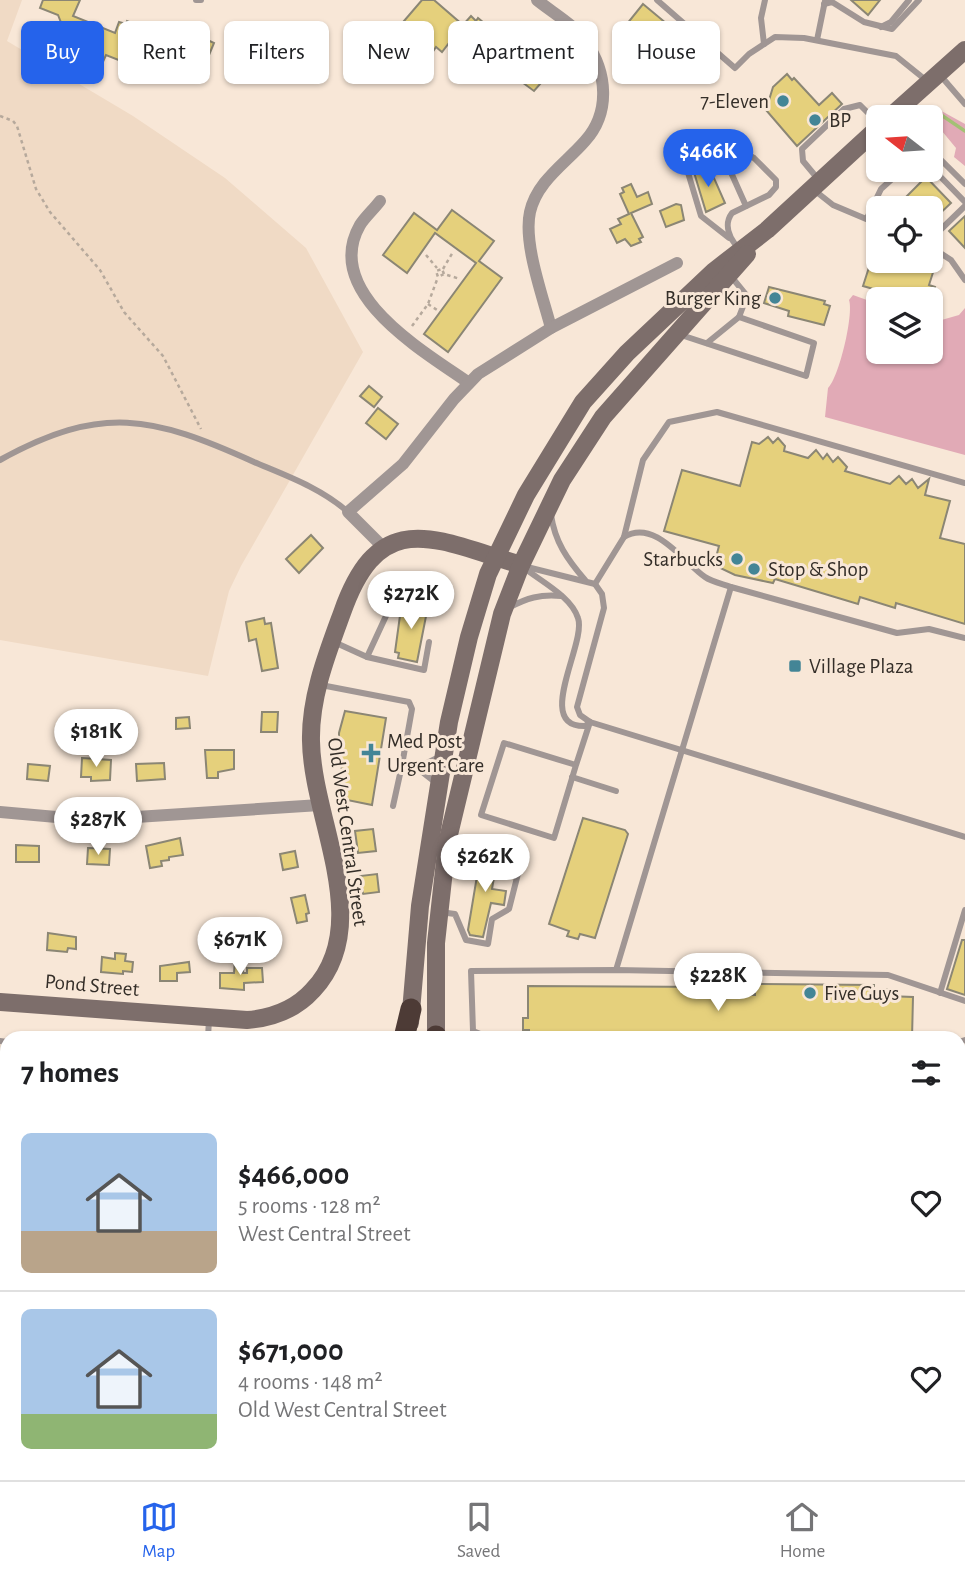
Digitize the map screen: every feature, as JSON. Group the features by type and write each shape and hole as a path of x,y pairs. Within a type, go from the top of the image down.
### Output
{"highway":[{"path":"406,1031 411,1009"}],"main road":[{"path":"903,105 965,50"},
{"path":"436,1031 438,911 446,843 503,611 550,504 603,417 767,230 866,138"},
{"path":"410,1031 419,906 443,755 469,637 495,558 554,444 583,402 627,353 714,271 735,244 767,230"},
{"path":"383,548 399,541 426,537 521,565"},
{"name":"Old West Central Street","path":"215,1019 259,1019 291,1008 316,987 335,957 341,933 340,905 320,804 311,740 318,684 332,641 357,577 383,548"},
{"name":"Pond Street","path":"0,1002 215,1019"}],"street":[{"path":"537,0 586,42 604,86 602,109 593,131 547,179 529,214 532,250 551,328"},
{"path":"380,201 359,226 352,256 356,279 367,302 405,336 469,383"},
{"path":"383,548 348,512 403,464 469,383 489,366 551,328 677,263"},
{"path":"0,812 90,820 320,804"}],"lane":[{"path":"657,0 735,68 775,37 817,40 899,57 933,78 965,104"},
{"path":"764,44 761,18 765,0"},
{"path":"879,27 891,22 909,0"},
{"path":"817,40 826,1 838,4 859,19 879,27 893,28 919,0"},
{"path":"866,108 850,105 806,145 801,157 816,186 833,205 866,218"},
{"path":"726,147 745,152 776,180 773,191 728,218 735,244 701,216 686,166 726,147"},
{"path":"725,159 746,206"},
{"path":"943,162 965,184"},
{"path":"943,180 965,204 943,227"},
{"path":"878,196 889,182"},
{"path":"943,255 951,260 965,280"},
{"path":"707,344 739,317 747,296 730,274"},
{"path":"676,333 806,376 814,343 739,317"},
{"path":"595,584 624,537 643,460 669,422 717,412 965,483"},
{"path":"0,460 56,433 114,421 161,426 208,441 316,489 348,512"},
{"path":"550,504 554,534 565,558 585,580"},
{"path":"624,537 630,534 654,536 679,551 707,579 731,587 897,633 929,629 965,638"},
{"path":"521,565 585,580 595,584 602,594 604,608 577,707 580,715 590,722 965,837"},
{"path":"521,565 562,597 577,615 580,626 564,689 562,712 569,722 575,725 585,726 590,722"},
{"path":"367,657 398,590 412,583 445,589"},
{"path":"616,970 731,587"},
{"path":"503,611 527,598 545,595 562,597"},
{"path":"332,641 367,657 424,670 429,642"},
{"path":"318,684 409,702 412,709 393,806"},
{"path":"576,765 504,743 481,816 554,838 590,722"},
{"path":"417,768 443,755"},
{"path":"402,765 417,768 438,784"},
{"path":"572,777 615,791"},
{"path":"438,911 455,914 466,940 488,944 492,919 509,909 522,858 498,848 446,843"},
{"path":"940,993 965,911"},
{"path":"473,1031 471,971 616,970 888,975 965,1001"},
{"path":"211,1031 215,1019"}],"path":[{"path":"0,116 13,121 17,126 36,189 50,212 100,270 124,312 163,356 208,441"},
{"path":"405,336 428,304 438,277 435,274 453,252"},
{"path":"426,255 444,274 460,279"},
{"path":"438,277 444,274"},
{"path":"428,304 437,310"}],"shaded area":[{"path":"0,0 22,0 7,41 21,49 21,84 79,84 133,116 225,178 306,248 363,352 229,591 208,676 0,640"},
{"path":"943,112 965,124 965,166 954,157 956,148 943,132"},
{"path":"853,295 866,300 866,364 943,364 943,320 959,315 965,308 965,455 825,417 828,388 837,372 847,331 849,300"}],"building":[{"path":"43,0 80,0 73,16 85,21 60,21 58,15 40,8"},
{"path":"422,0 434,0 458,21 448,21 448,44 442,52 436,47 434,50 434,21 404,21"},
{"path":"851,0 880,0 868,15"},
{"path":"643,4 663,21 629,21"},
{"path":"118,25 118,60 106,55 104,60 104,29 115,33"},
{"path":"787,74 819,105 832,93 842,104 797,146 766,110 773,87"},
{"path":"524,84 540,84 534,91"},
{"path":"703,164 710,180 714,178 725,203 706,212 693,169"},
{"path":"921,182 931,182 951,203 943,211 943,196 907,196"},
{"path":"631,184 637,197 648,192 652,204 631,213 643,237 639,239 641,242 631,246 625,239 617,243 610,229 621,224 618,219 629,214 620,194 624,192 622,188"},
{"path":"676,204 681,205 684,220 666,227 660,211"},
{"path":"452,210 494,241 479,261 502,278 448,352 424,334 476,263 435,233 407,273 383,255 414,213 437,230"},
{"path":"965,216 965,248 949,231"},
{"path":"867,273 933,273 929,285 935,287 866,287 863,286"},
{"path":"769,287 825,301 824,304 830,306 824,325 788,316 789,311 764,303"},
{"path":"369,386 382,397 374,407 360,396"},
{"path":"378,408 398,424 386,439 366,423"},
{"path":"768,437 773,443 778,438 785,446 784,451 808,458 816,450 823,459 827,454 833,462 838,457 847,467 845,471 890,484 899,476 906,484 912,479 918,488 929,479 925,495 950,501 940,538 965,544 965,624 896,603 895,608 860,597 858,604 775,579 773,583 735,575 714,565 719,546 664,531 682,470 740,486 752,442 759,444"},
{"path":"311,535 323,548 299,573 286,559"},
{"path":"402,601 428,606 417,662 398,658 399,653 395,652"},
{"path":"264,618 265,624 271,623 278,668 262,671 256,639 249,641 246,622"},
{"path":"345,711 386,718 372,805 347,800 339,753 339,733"},
{"path":"262,712 278,712 277,732 261,732"},
{"path":"189,717 190,728 176,729 176,718"},
{"path":"205,750 234,750 234,769 218,772 218,778 207,778"},
{"path":"82,758 111,760 110,780 91,781 91,777 81,777"},
{"path":"164,763 165,779 137,781 136,764"},
{"path":"28,764 50,766 48,781 27,779"},
{"path":"583,818 625,830 628,834 595,938 580,934 578,939 567,936 569,931 549,924"},
{"path":"373,829 376,851 358,853 355,831"},
{"path":"180,838 183,855 169,857 169,860 161,861 162,866 150,868 146,846"},
{"path":"16,845 39,846 39,862 16,862"},
{"path":"88,848 110,849 109,865 87,864"},
{"path":"295,851 298,867 283,870 280,854"},
{"path":"481,852 498,854 492,889 506,891 504,905 491,903 483,937 470,935 468,930"},
{"path":"377,874 379,892 363,894 360,876"},
{"path":"305,895 309,913 306,914 307,921 297,923 291,898"},
{"path":"48,933 76,937 76,949 68,948 67,952 47,950"},
{"path":"962,940 965,940 965,995 947,989"},
{"path":"115,953 126,954 125,961 133,962 132,972 101,972 102,957 115,959"},
{"path":"235,959 243,959 243,973 247,973 247,968 262,968 263,982 244,983 244,990 220,988 220,973 234,973"},
{"path":"189,962 190,972 177,973 177,981 160,981 160,966"},
{"path":"755,984 874,985 874,989 887,989 887,996 913,997 912,1031 523,1030 523,1018 528,1018 528,986 716,987 716,994 755,995"}],"waterway":[{"path":"943,116 965,131"}],"place":[{"name":"7-Eleven","path":"783,101"},
{"name":"BP","path":"815,120"},
{"name":"Burger King","path":"775,298"},
{"name":"Starbucks","path":"737,559"},
{"name":"Stop & Shop","path":"754,569"},
{"name":"Village Plaza","path":"795,666"},
{"name":"Med Post Urgent Care","path":"371,753"},
{"name":"Five Guys","path":"810,993"}]}
